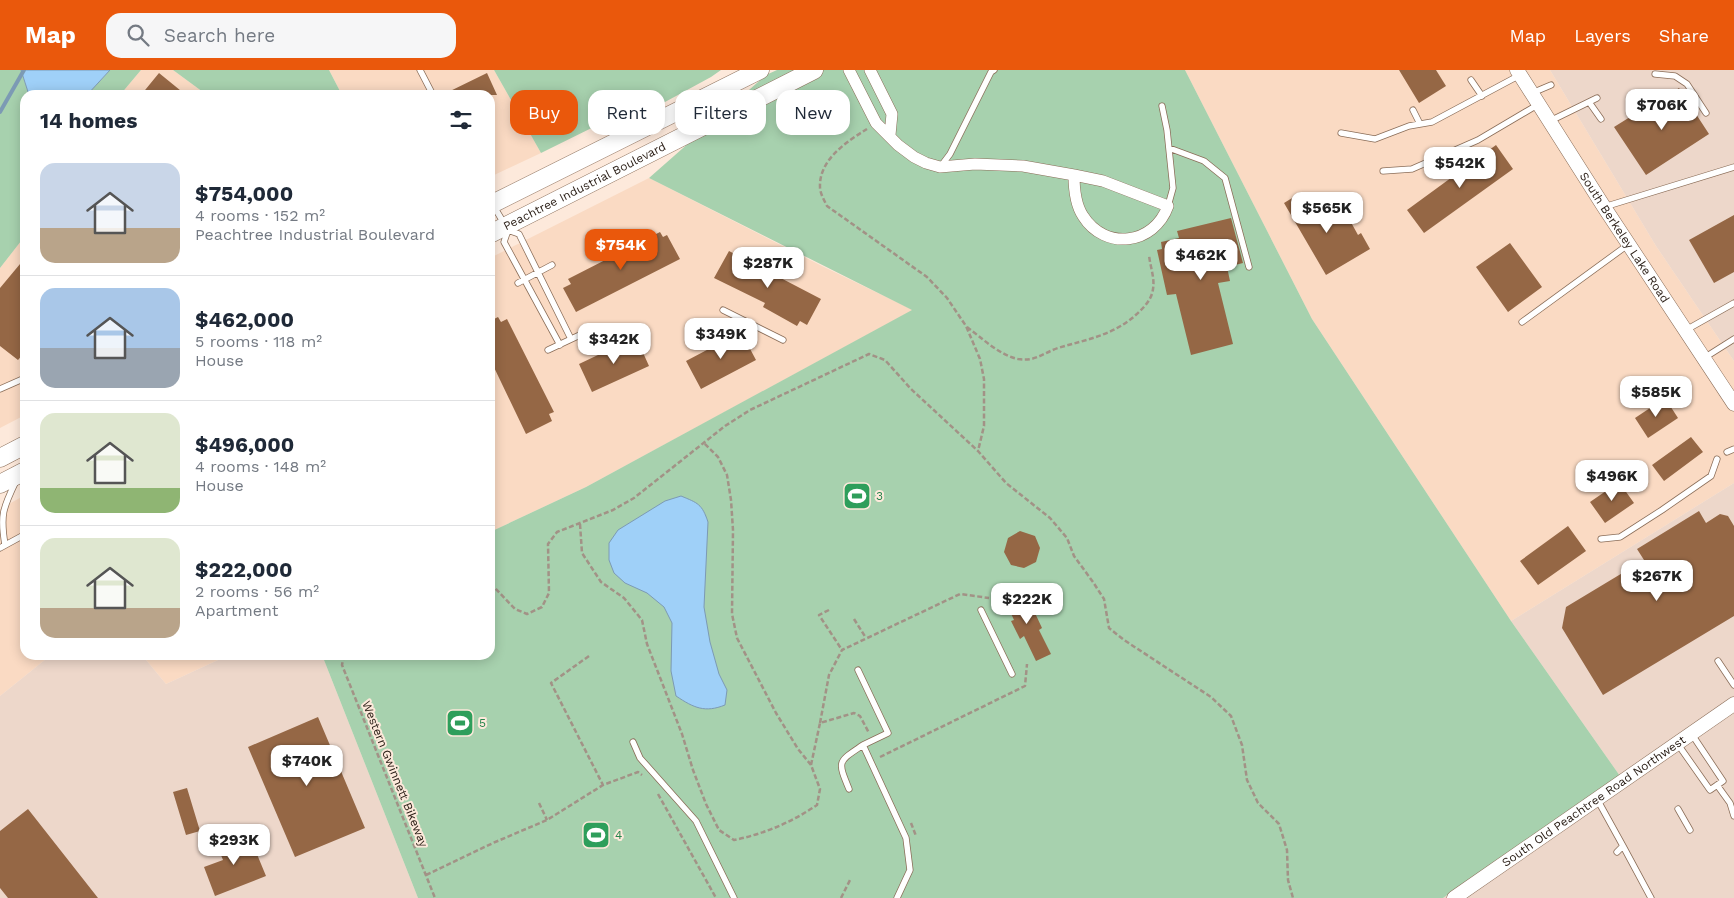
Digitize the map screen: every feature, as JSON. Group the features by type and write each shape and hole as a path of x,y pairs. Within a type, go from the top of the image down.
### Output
{"highway":[{"name":"Peachtree Industrial Boulevard","path":"495,200 760,70"},
{"name":"Peachtree Industrial Boulevard","path":"495,232 507,228 814,70"},
{"path":"0,458 20,447"},
{"path":"0,484 20,474"}],"street":[{"path":"849,70 876,123 898,145 926,163 940,167 975,164 1023,166 1074,174 1103,181 1168,206 1164,218 1153,230 1139,238 1123,240 1105,235 1092,228 1082,216 1074,189 1074,174"},
{"path":"870,70 892,114 890,135"},
{"name":"South Berkeley Lake Road","path":"1519,72 1604,207 1734,404"},
{"name":"South Old Peachtree Road Northwest","path":"1460,896 1734,704"}],"lane":[{"path":"420,70 430,90"},
{"path":"940,167 950,154 990,72 994,70"},
{"path":"1341,133 1375,139 1409,126 1432,122 1482,96 1519,72"},
{"path":"1655,74 1676,76 1688,84 1706,113"},
{"path":"1471,80 1482,96"},
{"path":"1383,172 1412,169 1470,144 1551,85"},
{"path":"1550,121 1597,98"},
{"path":"1589,102 1601,119"},
{"path":"1162,106 1173,188 1168,206"},
{"path":"1413,110 1420,124"},
{"path":"1169,148 1204,161 1225,178 1249,267"},
{"path":"1604,207 1734,167"},
{"path":"495,208 507,228 519,234 571,339"},
{"path":"507,228 504,242 560,345"},
{"path":"1522,322 1629,244"},
{"path":"518,283 552,265"},
{"path":"1686,330 1734,303"},
{"path":"723,310 783,340"},
{"path":"548,350 582,334"},
{"path":"1704,358 1734,339"},
{"path":"0,389 20,380"},
{"path":"0,449 20,446"},
{"path":"1727,452 1734,449"},
{"path":"1601,539 1620,537 1662,510 1711,476 1717,460"},
{"path":"2,547 1,526 4,506 20,477"},
{"path":"0,536 2,547"},
{"path":"2,547 20,537"},
{"path":"981,610 1012,674"},
{"path":"1718,662 1734,685"},
{"path":"849,789 840,767 843,759 863,745 888,733 858,670"},
{"path":"1677,744 1710,790 1723,781 1691,734"},
{"path":"633,742 640,758 696,821 734,898"},
{"path":"863,745 906,838 910,870 897,898"},
{"path":"1717,785 1730,803 1734,816"},
{"path":"1597,799 1652,898"},
{"path":"1678,809 1690,830"},
{"path":"1617,852 1624,846"}],"path":[{"path":"868,128 849,140 830,158 821,174 820,189 827,206 927,277 947,298 966,326 980,359 984,378 984,426 978,451"},
{"path":"966,326 1004,354 1019,359 1036,359 1056,349 1104,334 1129,322 1147,304 1153,290 1153,279 1148,255"},
{"path":"495,589 515,609 527,614 542,607 549,593 548,544 556,532 613,510 634,498 703,442 750,410 870,354 885,360 911,389 978,451 1006,483 1050,518 1067,538 1074,556 1094,582 1104,599 1109,628 1124,640 1211,697 1231,716 1242,745 1247,780 1258,803 1279,824 1287,850 1288,880 1293,898"},
{"path":"580,524 582,553 601,582 624,598 642,620 647,644 682,734 693,770 706,804 719,830 734,840 751,837 798,818 817,805 820,789 811,765 798,749 776,713 737,638 732,614 733,530 731,500 726,475 718,457 703,442"},
{"path":"811,765 829,674 842,650 960,594 989,598"},
{"path":"828,610 819,615 842,650"},
{"path":"854,619 866,638"},
{"path":"589,656 550,683 603,785"},
{"name":"Western Gwinnett Bikeway","path":"343,660 342,665 435,898"},
{"path":"880,756 1025,686 1028,664"},
{"path":"820,723 854,713 860,716 870,736"},
{"path":"426,875 493,843 548,820 603,785 638,772"},
{"path":"655,788 716,898"},
{"path":"539,803 548,820"},
{"path":"841,898 851,878"}],"shaded area":[{"path":"141,70 173,70 200,90 124,90"},
{"path":"329,70 494,70 510,98 510,135 531,135 541,153 495,175 495,90 339,90"},
{"path":"1185,70 1550,70 1656,246 1734,361 1734,483 1511,621 1312,319"},
{"path":"1550,70 1734,70 1734,361 1656,246"},
{"path":"649,178 913,310 586,487 495,530 495,255"},
{"path":"20,242 20,418 0,428 0,268"},
{"path":"1734,483 1734,898 1443,898 1620,776 1511,621"},
{"path":"20,498 20,660 45,660 0,696 0,509"},
{"path":"45,660 146,660 166,684 218,660 324,660 418,898 0,898 0,696"},
{"path":"146,660 218,660 166,684"}],"green space":[{"path":"0,70 21,70 27,90 20,90 20,242 0,268"},
{"path":"110,70 141,70 124,90 92,90"},
{"path":"173,70 329,70 339,90 200,90"},
{"path":"494,70 721,70 687,90 675,90 675,97 665,102 665,90 588,90 588,130 578,135 578,90 510,90 510,98"},
{"path":"777,70 1185,70 1312,319 1511,621 1620,776 1443,898 418,898 324,660 495,660 495,530 586,487 912,310 649,178 698,135 766,135 766,90 749,90 766,75"},
{"path":"531,135 577,135 541,153"}],"water":[{"path":"21,70 110,70 92,90 27,90"},
{"path":"681,496 699,505 704,511 708,522 704,607 710,642 719,674 727,690 725,705 711,709 688,704 676,696 671,671 672,623 664,607 647,593 625,583 614,573 609,560 609,543 618,530 665,501"}],"building":[{"path":"1399,70 1436,70 1446,86 1419,103"},
{"path":"159,73 180,90 145,90"},
{"path":"487,73 495,90 452,90"},
{"path":"1679,88 1709,134 1646,175 1614,127 1630,117 1631,119"},
{"path":"1496,145 1513,169 1424,233 1407,210"},
{"path":"1302,192 1318,220 1342,206 1358,235 1361,233 1370,249 1326,275 1284,203"},
{"path":"1734,215 1734,272 1714,283 1689,240"},
{"path":"1231,218 1243,263 1227,267 1230,281 1218,283 1233,344 1191,355 1176,294 1167,295 1157,250 1162,249 1161,242 1179,238 1177,231"},
{"path":"660,232 663,237 667,235 680,259 576,312 563,288 571,284 568,279"},
{"path":"1510,243 1542,287 1508,312 1476,267"},
{"path":"729,251 821,299 807,325 800,321 797,326 763,307 765,303 714,278"},
{"path":"20,264 20,358 18,360 0,346 0,288"},
{"path":"498,317 501,322 507,319 554,412 549,414 552,421 526,434 495,369 495,318"},
{"path":"741,332 756,360 701,389 686,361"},
{"path":"636,337 649,366 592,392 579,364"},
{"path":"1665,398 1678,418 1648,438 1635,418"},
{"path":"1691,437 1703,452 1664,481 1652,465"},
{"path":"1619,482 1634,503 1605,523 1590,502"},
{"path":"1699,511 1706,523 1720,514 1728,516 1734,526 1734,616 1603,695 1562,628 1566,607 1644,560 1637,549"},
{"path":"1568,526 1586,551 1538,585 1520,561"},
{"path":"1020,531 1035,536 1040,548 1036,562 1024,568 1011,565 1004,552 1008,538"},
{"path":"1019,589 1031,614 1035,613 1042,628 1039,630 1051,654 1036,661 1024,636 1020,639 1011,621 1014,620 1003,596"},
{"path":"318,717 365,828 295,857 248,747"},
{"path":"187,788 200,831 186,835 173,792"},
{"path":"28,809 98,898 8,898 0,888 0,831"},
{"path":"240,834 247,850 254,847 266,876 215,896 204,867 223,860 216,843"}],"waterway":[{"path":"0,112 24,70"}],"place":[{"name":"3","path":"857,496"},
{"name":"5","path":"460,723"},
{"name":"4","path":"596,835"}]}
